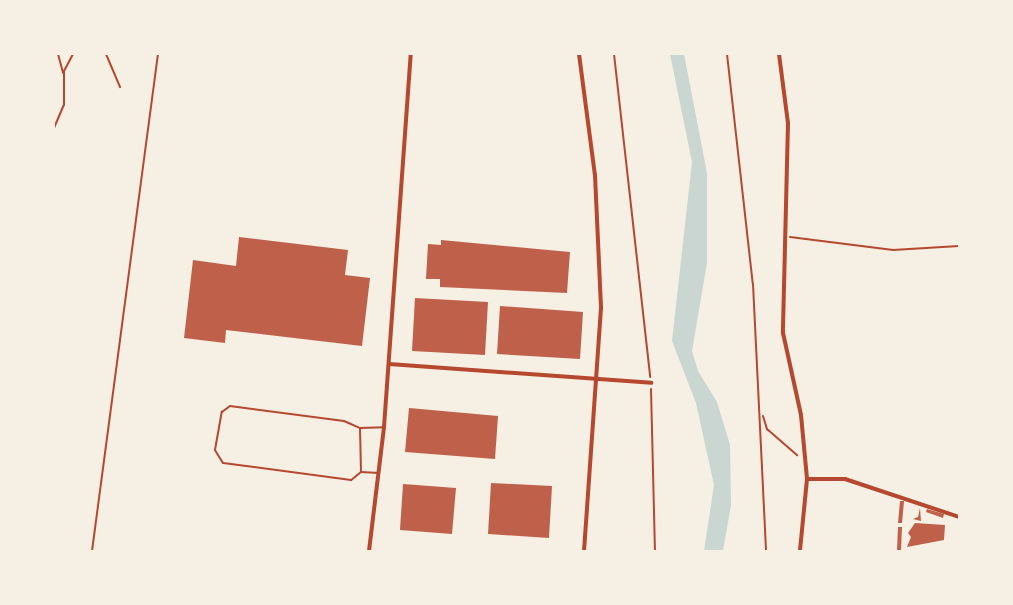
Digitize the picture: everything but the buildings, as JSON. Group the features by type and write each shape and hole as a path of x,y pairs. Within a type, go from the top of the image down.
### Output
{"street":[{"path":"369,551 384,427 411,54"},
{"path":"579,54 600,235 599,382 584,551"},
{"path":"778,54 788,123 783,334 801,414 807,479 800,551"},
{"path":"389,364 599,382 651,383"},
{"path":"807,479 845,479 959,517"}],"lane":[{"path":"379,473 361,472 351,480 223,463 216,450 222,412 230,406 344,421 360,428 384,427"},
{"path":"360,428 361,472"}],"path":[{"path":"54,128 64,105 64,77 58,54"},
{"path":"64,77 73,54"},
{"path":"106,54 120,87"},
{"path":"92,551 158,54"},
{"path":"614,54 651,383 655,551"},
{"path":"727,54 748,222 762,414 766,551"},
{"path":"785,236 894,250 959,246"},
{"path":"762,414 767,429 805,462"}],"shaded area":[{"path":"670,54 684,54 707,173 707,263 692,351 698,371 717,402 730,445 731,505 723,551 704,551 714,485 696,403 672,341 692,162"}]}
